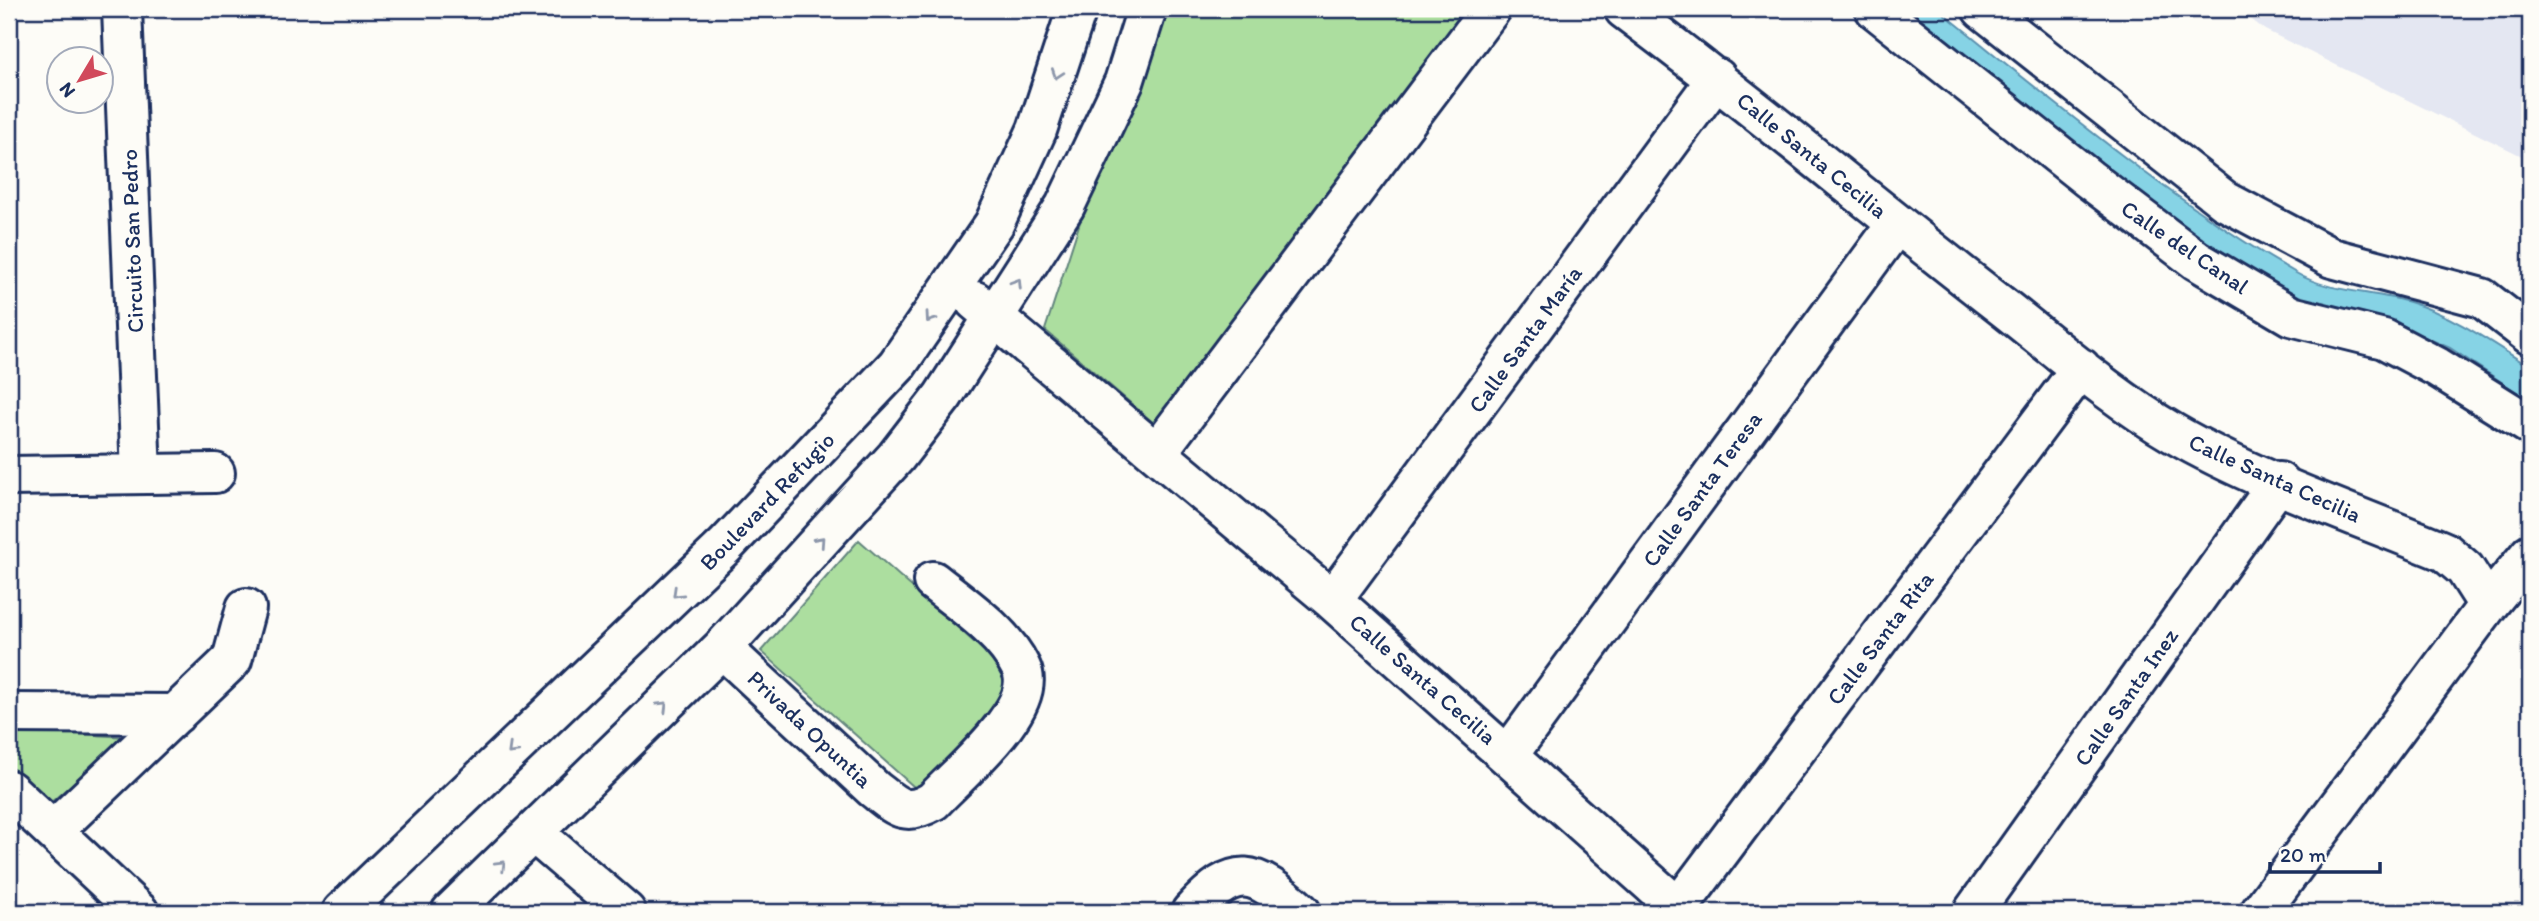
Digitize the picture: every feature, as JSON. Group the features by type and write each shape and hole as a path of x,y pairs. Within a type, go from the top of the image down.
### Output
{"street":[{"name":"Circuito San Pedro","path":"122,9 141,474"},
{"name":"Boulevard Refugio","path":"342,912 725,547 897,365 994,224 1037,130 1077,9"},
{"path":"451,912 722,648 896,457 943,396 995,319 1065,206 1124,82 1147,9"},
{"path":"1158,451 1492,9"},
{"name":"Calle Santa Cecilia","path":"1625,9 1717,78 1896,225 2081,368 2171,432 2226,461 2445,552 2465,569 2488,605"},
{"name":"Calle del Canal","path":"1875,9 2089,179 2196,260 2291,317 2384,339 2437,367 2530,425"},
{"path":"1982,9 2225,201 2332,258 2482,298 2530,335"},
{"name":"Calle Santa María","path":"1332,600 1717,78"},
{"name":"Calle Santa Teresa","path":"1509,754 1896,225"},
{"name":"Calle Santa Cecilia","path":"955,283 1332,600 1509,754 1681,910"},
{"name":"Calle Santa Rita","path":"1681,910 2081,368"},
{"path":"9,476 215,473"},
{"name":"Calle Santa Inez","path":"1973,912 2279,482"},
{"path":"2260,912 2488,605 2530,554"},
{"name":"Privada Opuntia","path":"722,648 899,808 918,810 933,801 1012,718 1024,692 1023,670 1004,643 933,581"},
{"path":"53,831 232,660 246,608"},
{"path":"9,713 176,714"},
{"path":"9,789 139,912"},
{"path":"534,833 626,912"},
{"path":"1191,912 1209,892 1225,882 1250,877 1267,884 1301,912"}],"shaded area":[{"path":"2238,9 2530,9 2530,160 2265,30"}],"green space":[{"path":"1149,9 1466,9 1155,424 1045,330"},
{"path":"859,540 1020,683 922,794 761,651"},
{"path":"9,730 127,737 50,803 9,768"}],"water":[{"path":"1894,9 1938,9 2157,181 2296,273 2309,280 2337,288 2409,302 2457,322 2487,339 2530,367 2530,401 2450,348 2415,333 2334,317 2283,299 2151,212"}]}
